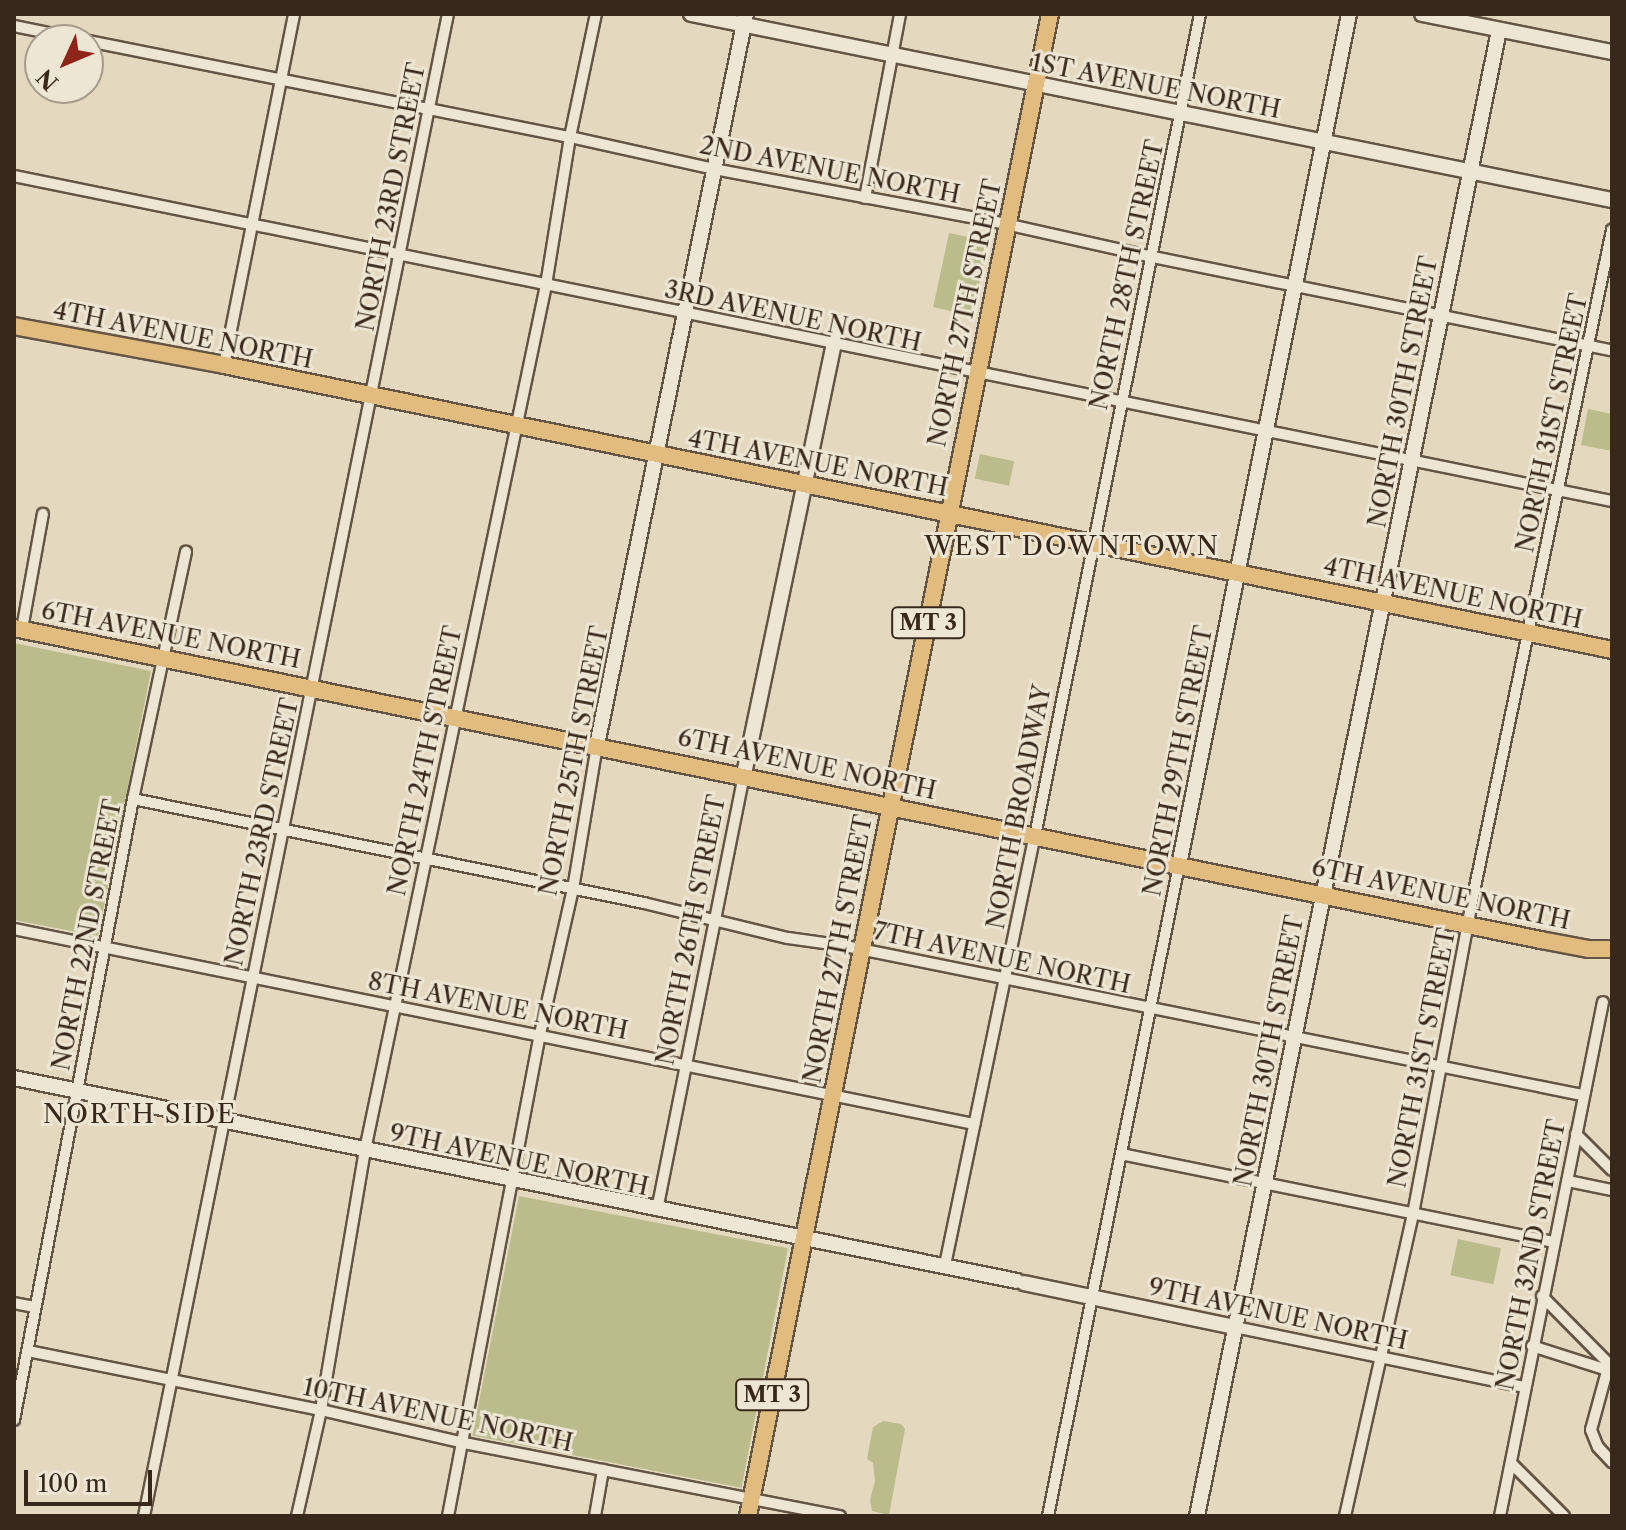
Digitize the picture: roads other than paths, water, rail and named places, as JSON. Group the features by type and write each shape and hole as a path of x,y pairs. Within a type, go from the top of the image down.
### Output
{"main road":[{"name":"NORTH 27TH STREET","path":"749,1508 1050,14"},
{"name":"4TH AVENUE NORTH","path":"14,326 224,365 1612,650"},
{"name":"6TH AVENUE NORTH","path":"18,628 744,774 890,808 1468,925 1589,949 1612,949"},
{"name":"6TH AVENUE NORTH","path":"1589,949 1612,962"}],"street":[{"path":"224,365 294,14"},
{"name":"NORTH 23RD STREET","path":"144,1516 448,14"},
{"name":"NORTH 24TH STREET","path":"297,1516 321,1410 365,1150 397,1007 423,860 546,285 570,137 596,14"},
{"name":"1ST AVENUE NORTH","path":"691,14 745,19 892,55 1612,200"},
{"path":"865,198 900,14"},
{"name":"NORTH 28TH STREET","path":"1091,543 1153,257 1200,14"},
{"name":"NORTH 29TH STREET","path":"1048,1516 1349,14"},
{"path":"1422,14 1612,52"},
{"name":"NORTH 25TH STREET","path":"448,1516 540,1034 573,889 597,745 745,19"},
{"name":"NORTH 30TH STREET","path":"1197,1516 1499,30"},
{"name":"2ND AVENUE NORTH","path":"104,44 1612,350"},
{"name":"3RD AVENUE NORTH","path":"14,176 733,324 836,337 977,374 1266,428 1612,501"},
{"name":"NORTH 31ST STREET","path":"1345,1516 1413,1214 1468,925 1612,230"},
{"name":"NORTH 26TH STREET","path":"657,1210 836,337"},
{"path":"18,628 43,514"},
{"name":"NORTH BROADWAY","path":"945,1265 1035,836 1091,543"},
{"name":"NORTH 22ND STREET","path":"14,1420 133,799 186,552"},
{"name":"7TH AVENUE NORTH","path":"133,799 282,832 573,889 715,923 1582,1095"},
{"name":"8TH AVENUE NORTH","path":"14,929 974,1124"},
{"name":"NORTH 32ND STREET","path":"1500,1516 1603,1002"},
{"name":"9TH AVENUE NORTH","path":"14,1078 514,1182 945,1265 1524,1387"},
{"path":"1576,1134 1612,1170"},
{"path":"1121,1154 1553,1242"},
{"path":"1568,1181 1612,1190"},
{"path":"1542,1296 1610,1367"},
{"path":"14,1303 34,1307"},
{"path":"1532,1346 1610,1367"},
{"name":"10TH AVENUE NORTH","path":"28,1351 603,1470 749,1508 840,1516"},
{"path":"1610,1367 1591,1430 1598,1447 1612,1462"},
{"path":"1511,1463 1564,1516"},
{"path":"595,1516 603,1470"}],"district":[{"name":"WEST DOWNTOWN","path":"1072,547"},
{"name":"NORTH SIDE","path":"140,1115"}]}
